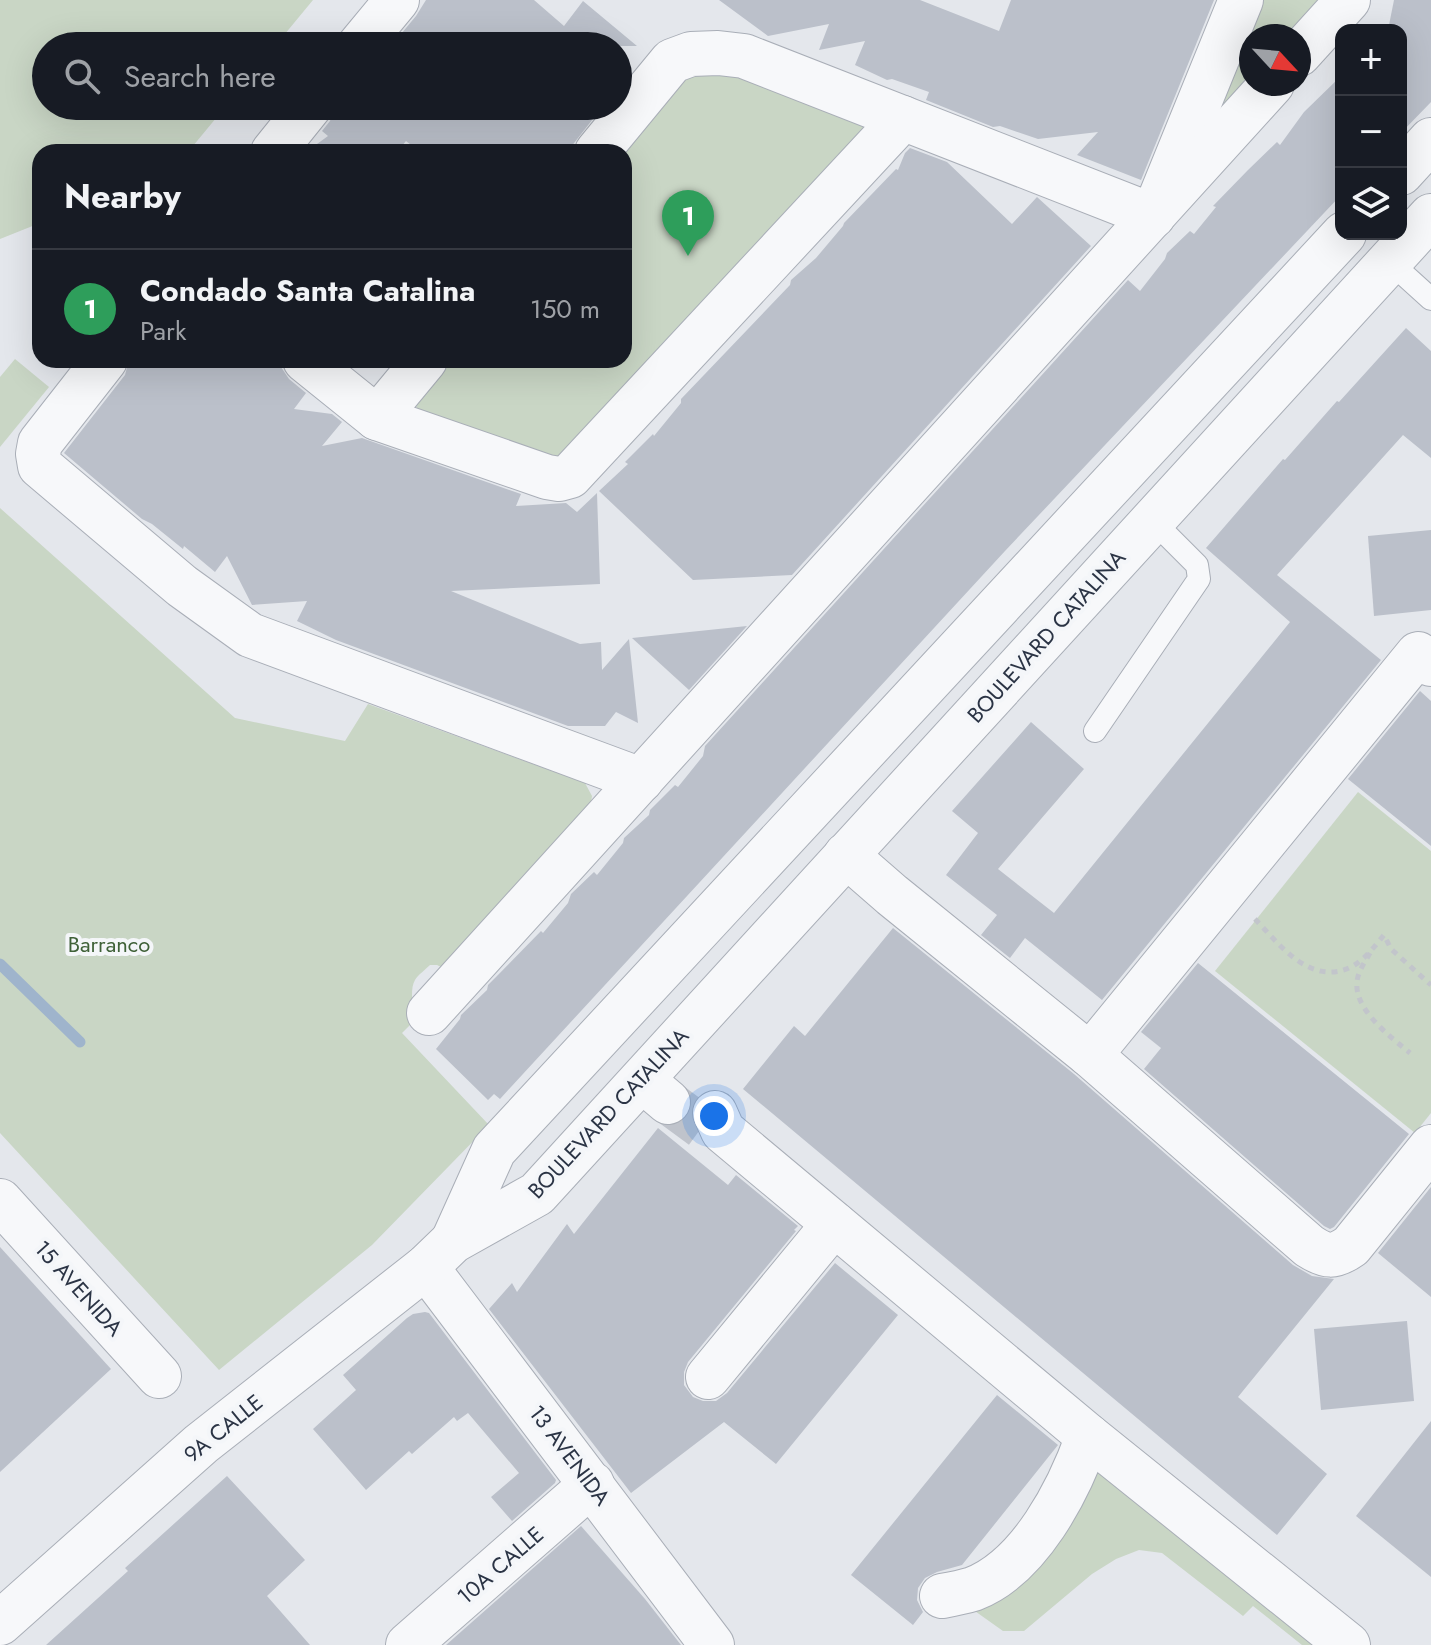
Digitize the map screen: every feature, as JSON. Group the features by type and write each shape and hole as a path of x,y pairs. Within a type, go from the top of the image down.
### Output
{"street":[{"path":"371,32 397,0"},
{"path":"1153,216 1241,0"},
{"path":"1311,41 1348,0"},
{"path":"632,110 672,61 691,54 744,56 1153,216"},
{"path":"429,1013 1261,96"},
{"path":"315,368 377,418 547,477 559,479 570,476 903,118"},
{"path":"279,144 299,120"},
{"path":"604,144 623,120"},
{"path":"1406,168 1431,140"},
{"name":"BOULEVARD CATALINA","path":"440,1254 685,1099 846,855 1431,216"},
{"path":"440,1254 494,1150 1338,240"},
{"path":"99,368 40,443 40,466 182,586 250,635 641,780"},
{"path":"377,418 418,368"},
{"path":"1090,1055 1418,654 1431,664"},
{"path":"846,855 1090,1055 1320,1253 1331,1255 1351,1246 1431,1147"},
{"path":"685,1099 1088,1436 1348,1645"},
{"name":"15 AVENIDA","path":"0,1201 159,1376"},
{"path":"708,1377 834,1224"},
{"name":"13 AVENIDA","path":"440,1254 592,1484 712,1645"},
{"name":"9A CALLE","path":"0,1623 201,1444 440,1254"},
{"path":"942,1596 975,1588 993,1578 1023,1551 1057,1506 1088,1436"},
{"name":"10A CALLE","path":"408,1645 592,1484"}],"lane":[{"path":"1389,261 1431,299"},
{"path":"1095,731 1199,579 1197,565 1152,520"}],"path":[{"path":"1226,890 1303,966 1337,971 1354,965 1384,935 1391,949 1431,985"},
{"path":"1373,948 1361,969 1357,984 1360,1002 1373,1019 1410,1053"}],"green space":[{"path":"0,0 313,0 287,32 32,32 32,120 214,120 195,144 32,144 32,226 0,239"},
{"path":"1264,0 1334,0 1311,24 1246,24 1249,13"},
{"path":"1239,46 1241,96 1214,129"},
{"path":"679,74 740,74 863,123 863,134 555,462 426,415 417,408 414,402 435,368 632,368 630,144"},
{"path":"15,359 49,387 0,447 0,377"},
{"name":"Barranco","path":"0,508 235,718 345,741 368,704 585,783 592,796 590,809 445,969 430,965 413,984 413,1022 402,1033 489,1125 372,1245 219,1370 0,1133"},
{"path":"1358,792 1431,851 1431,1113 1415,1133 1215,971"},
{"path":"1103,1470 1321,1645 1302,1645 1253,1606 1243,1616 1162,1553 1139,1550 1116,1559 1092,1574 1024,1631 1003,1631 972,1609"}],"building":[{"path":"426,0 534,0 564,26 583,1 620,32 403,32"},
{"path":"719,0 920,0 999,31 1011,0 1214,0 1141,180 1077,155 1098,132 1038,139 1000,126 993,127 926,100 929,92 887,80 855,65 865,41 819,50 829,24 768,36"},
{"path":"1394,0 1431,0 1431,102 1407,127 1407,24 1389,24"},
{"path":"1335,82 1335,201 1005,551 500,1099 494,1094 488,1100 436,1049 461,1015 541,931 543,933 568,903 571,894 594,872 597,875 624,838 649,815 650,810 675,785 678,787 703,756 705,746 1128,280 1140,291 1167,253 1190,231 1194,234 1216,207 1213,206 1277,142 1280,145 1304,112"},
{"path":"592,120 573,144 410,144 406,141 404,144 317,144 328,136 322,131 330,121"},
{"path":"910,148 947,162 1012,224 1037,197 1091,246 792,575 693,580 599,491 654,436 681,399 790,285 791,280 816,258 844,223 898,170"},
{"path":"1406,328 1431,351 1431,458 1403,435 1277,575 1381,660 1102,1000 1025,938 1010,958 981,935 997,915 946,875 978,833 952,811 1031,722 1084,769 998,869 1054,913 1290,622 1206,548 1283,459"},
{"path":"127,368 282,368 289,379 306,393 294,409 332,414 342,422 322,446 362,438 521,494 516,506 566,503 577,512 597,493 600,584 451,591 580,644 601,642 602,670 629,639 638,723 616,712 605,726 568,726 336,640 297,621 307,601 252,605 227,556 215,572 184,546 183,549 142,519 64,453 125,375"},
{"path":"1431,530 1431,610 1374,616 1368,536"},
{"path":"747,626 689,690 632,638"},
{"path":"1420,691 1431,701 1431,846 1348,779"},
{"path":"893,928 1074,1074 1293,1265 1312,1276 1334,1279 1238,1397 1327,1474 1277,1535 743,1089 794,1026 805,1036"},
{"path":"1198,963 1409,1134 1334,1227 1324,1226 1144,1069 1161,1048 1141,1032"},
{"path":"658,1128 728,1185 736,1175 798,1226 688,1362 684,1385 693,1397 716,1401 727,1393 835,1263 898,1315 776,1464 724,1422 631,1493 489,1309 512,1283 517,1292 567,1224 574,1234"},
{"path":"1431,1187 1431,1297 1378,1253"},
{"path":"0,1247 111,1369 0,1472"},
{"path":"429,1313 556,1480 512,1521 491,1497 519,1473 468,1413 457,1421 454,1417 412,1454 409,1451 366,1490 313,1429 356,1390 343,1375 407,1318"},
{"path":"1407,1321 1414,1401 1321,1410 1314,1329"},
{"path":"997,1395 1058,1445 962,1565 925,1578 918,1588 917,1600 923,1612 913,1625 851,1575"},
{"path":"1431,1421 1431,1577 1356,1516"},
{"path":"227,1476 305,1560 267,1596 310,1645 46,1645 128,1571 125,1568"},
{"path":"581,1526 681,1645 446,1645"}],"waterway":[{"path":"0,964 80,1042"}],"tunnel":[{"path":"668,1102 702,1127"}],"place":[{"name":"Condado Santa Catalina","path":"688,256"}]}
